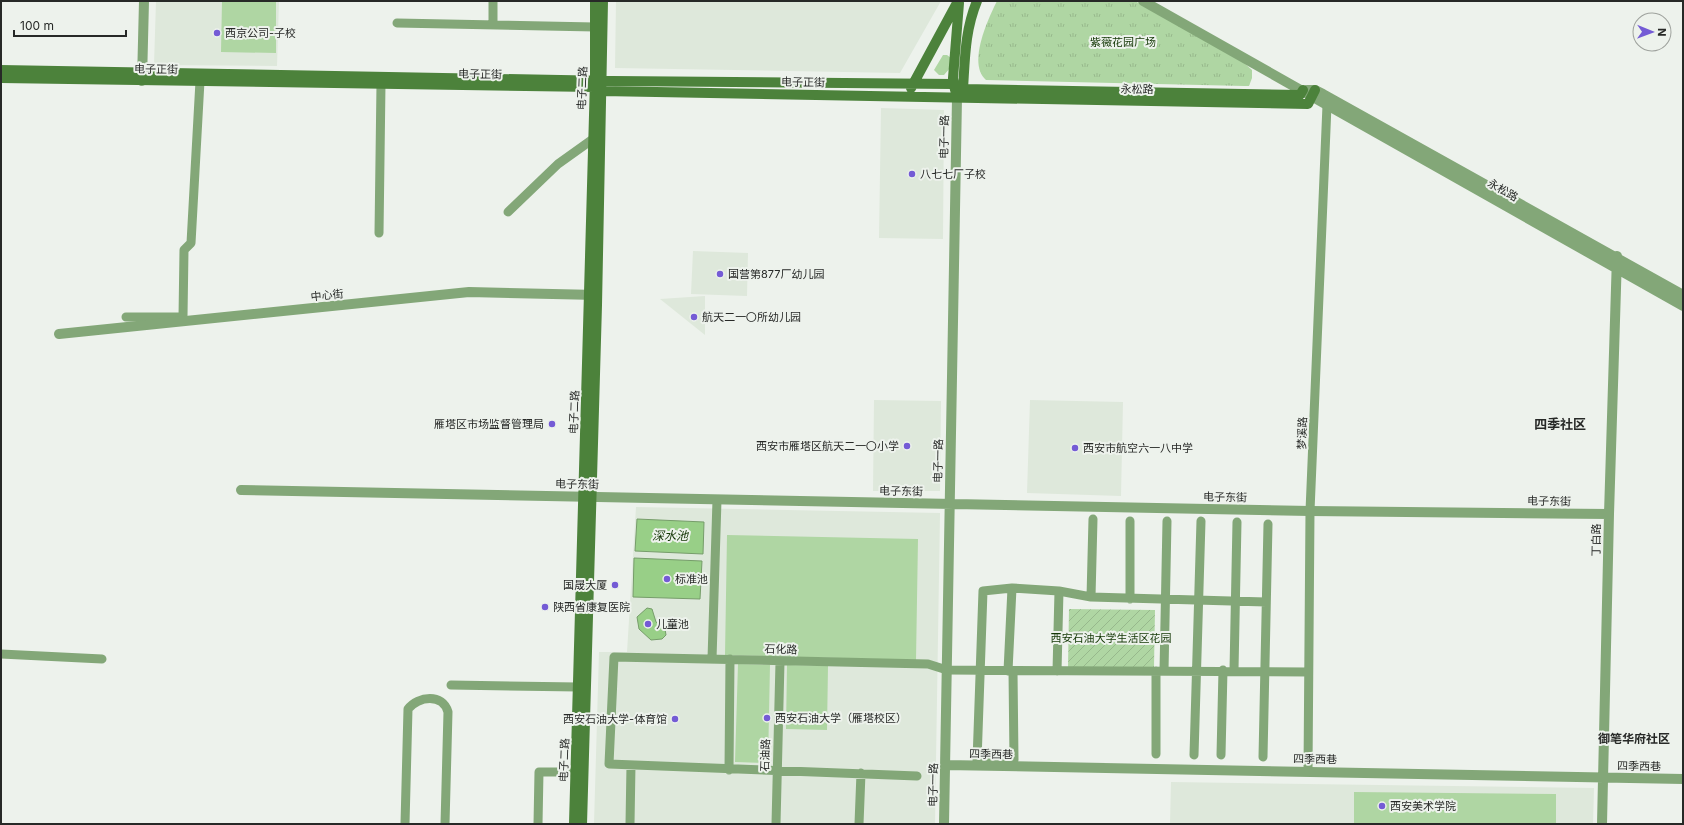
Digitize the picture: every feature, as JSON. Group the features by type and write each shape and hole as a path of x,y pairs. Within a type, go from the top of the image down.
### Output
{"main road":[{"name":"电子二路","path":"593,295 593,139 598,85 595,1"},
{"name":"电子二路","path":"582,824 587,496 598,85 602,1"},
{"path":"908,96 958,1"},
{"path":"957,98 953,84 958,1"},
{"path":"957,98 963,89 965,44 970,18 977,1"},
{"name":"电子正街","path":"1,70 143,76 598,85 957,98"},
{"name":"电子正街","path":"1,78 143,76 200,81 381,84 953,84"},
{"path":"953,84 963,89"},
{"name":"永松路","path":"963,89 1300,95 1303,90"},
{"name":"永松路","path":"957,98 1308,104 1313,93"},
{"name":"电子二路","path":"574,824 578,687 587,496"}],"street":[{"path":"143,76 144,1"},
{"path":"493,25 494,1"},
{"path":"1143,1 1303,90"},
{"path":"397,23 595,27"},
{"path":"126,317 183,317 184,250 191,243 200,81"},
{"path":"379,233 381,84"},
{"name":"永松路","path":"1303,90 1313,93 1328,101 1616,262 1683,295"},
{"name":"电子一路","path":"944,824 957,98"},
{"name":"梦溪路","path":"1308,771 1310,511 1328,101"},
{"path":"508,212 558,164 593,139"},
{"name":"永松路","path":"1616,262 1683,306"},
{"name":"丁白路","path":"1602,824 1616,262"},
{"name":"中心街","path":"59,334 470,292 593,295"},
{"name":"电子东街","path":"241,490 1310,511 1609,514"},
{"path":"712,660 717,500"},
{"path":"1091,597 1093,520"},
{"path":"1130,520 1130,599"},
{"path":"1156,754 1167,521"},
{"path":"1194,755 1201,521"},
{"path":"1234,670 1237,522"},
{"path":"1264,757 1268,524"},
{"path":"1012,588 1011,670 1014,760 977,761 982,670 983,591 1012,588 1059,591 1091,597 1266,602"},
{"path":"1057,671 1059,591"},
{"path":"1,654 102,659"},
{"name":"石化路","path":"631,765 609,764 614,657 712,660 730,659 780,662 928,664 947,670 1234,670 1308,672"},
{"path":"729,770 730,659"},
{"name":"石油路","path":"776,824 780,662"},
{"path":"1222,755 1223,670"},
{"path":"451,685 578,687"},
{"path":"405,824 408,709 412,703 420,699 440,700 446,704 448,712 445,824"},
{"path":"630,824 631,765 729,770 777,770 917,776"},
{"name":"四季西巷","path":"946,765 1683,779"},
{"path":"538,824 539,772 576,772"},
{"path":"859,824 861,773"}],"shaded area":[{"name":"西京公司-子校","path":"156,1 279,1 277,66 154,65"},
{"path":"616,1 941,1 900,73 615,68"},
{"name":"八七七厂子校","path":"881,108 944,110 943,239 879,238"},
{"name":"国营第877厂幼儿园","path":"693,251 748,253 747,296 691,294"},
{"name":"航天二一〇所幼儿园","path":"705,296 705,335 660,299"},
{"name":"西安市雁塔区航天二一〇小学","path":"874,400 941,401 940,491 873,491"},
{"name":"西安市航空六一八中学","path":"1030,400 1123,402 1121,496 1027,493"},
{"name":"西安石油大学（雁塔校区）","path":"636,507 940,513 935,824 594,824 599,652 627,652"},
{"name":"西安美术学院","path":"1171,782 1594,788 1593,824 1170,824"}],"green space":[{"path":"222,1 276,1 276,53 221,52"},
{"name":"紫薇花园广场","path":"997,1 1135,1 1242,61 1252,70 1252,78 1249,86 986,80 981,73 978,63 979,53 981,41"},
{"path":"943,55 947,55 951,58 950,68 944,75 939,75 934,70"},
{"path":"727,535 918,539 916,660 725,655"},
{"name":"西安石油大学生活区花园","path":"1069,609 1155,610 1154,667 1068,667"},
{"path":"738,664 770,665 768,763 735,762"},
{"path":"787,665 828,666 827,730 786,729"},
{"path":"1354,792 1556,794 1556,824 1354,824"}],"water":[{"name":"深水池","path":"637,519 704,522 703,554 635,551"},
{"name":"标准池","path":"634,558 702,561 700,599 633,597"},
{"name":"儿童池","path":"647,608 652,609 656,622 665,629 666,635 662,639 651,640 639,629 637,617"}],"place":[{"name":"西京公司-子校","path":"217,33"},
{"name":"八七七厂子校","path":"912,174"},
{"name":"国营第877厂幼儿园","path":"720,274"},
{"name":"航天二一〇所幼儿园","path":"694,317"},
{"name":"雁塔区市场监督管理局","path":"552,424"},
{"name":"西安市雁塔区航天二一〇小学","path":"907,446"},
{"name":"西安市航空六一八中学","path":"1075,448"},
{"name":"标准池","path":"667,579"},
{"name":"国晟大厦","path":"615,585"},
{"name":"陕西省康复医院","path":"545,607"},
{"name":"儿童池","path":"648,624"},
{"name":"西安石油大学（雁塔校区）","path":"767,718"},
{"name":"西安石油大学-体育馆","path":"675,719"},
{"name":"西安美术学院","path":"1382,806"}],"district":[{"name":"四季社区","path":"1560,424"},
{"name":"御笔华府社区","path":"1634,739"}]}
